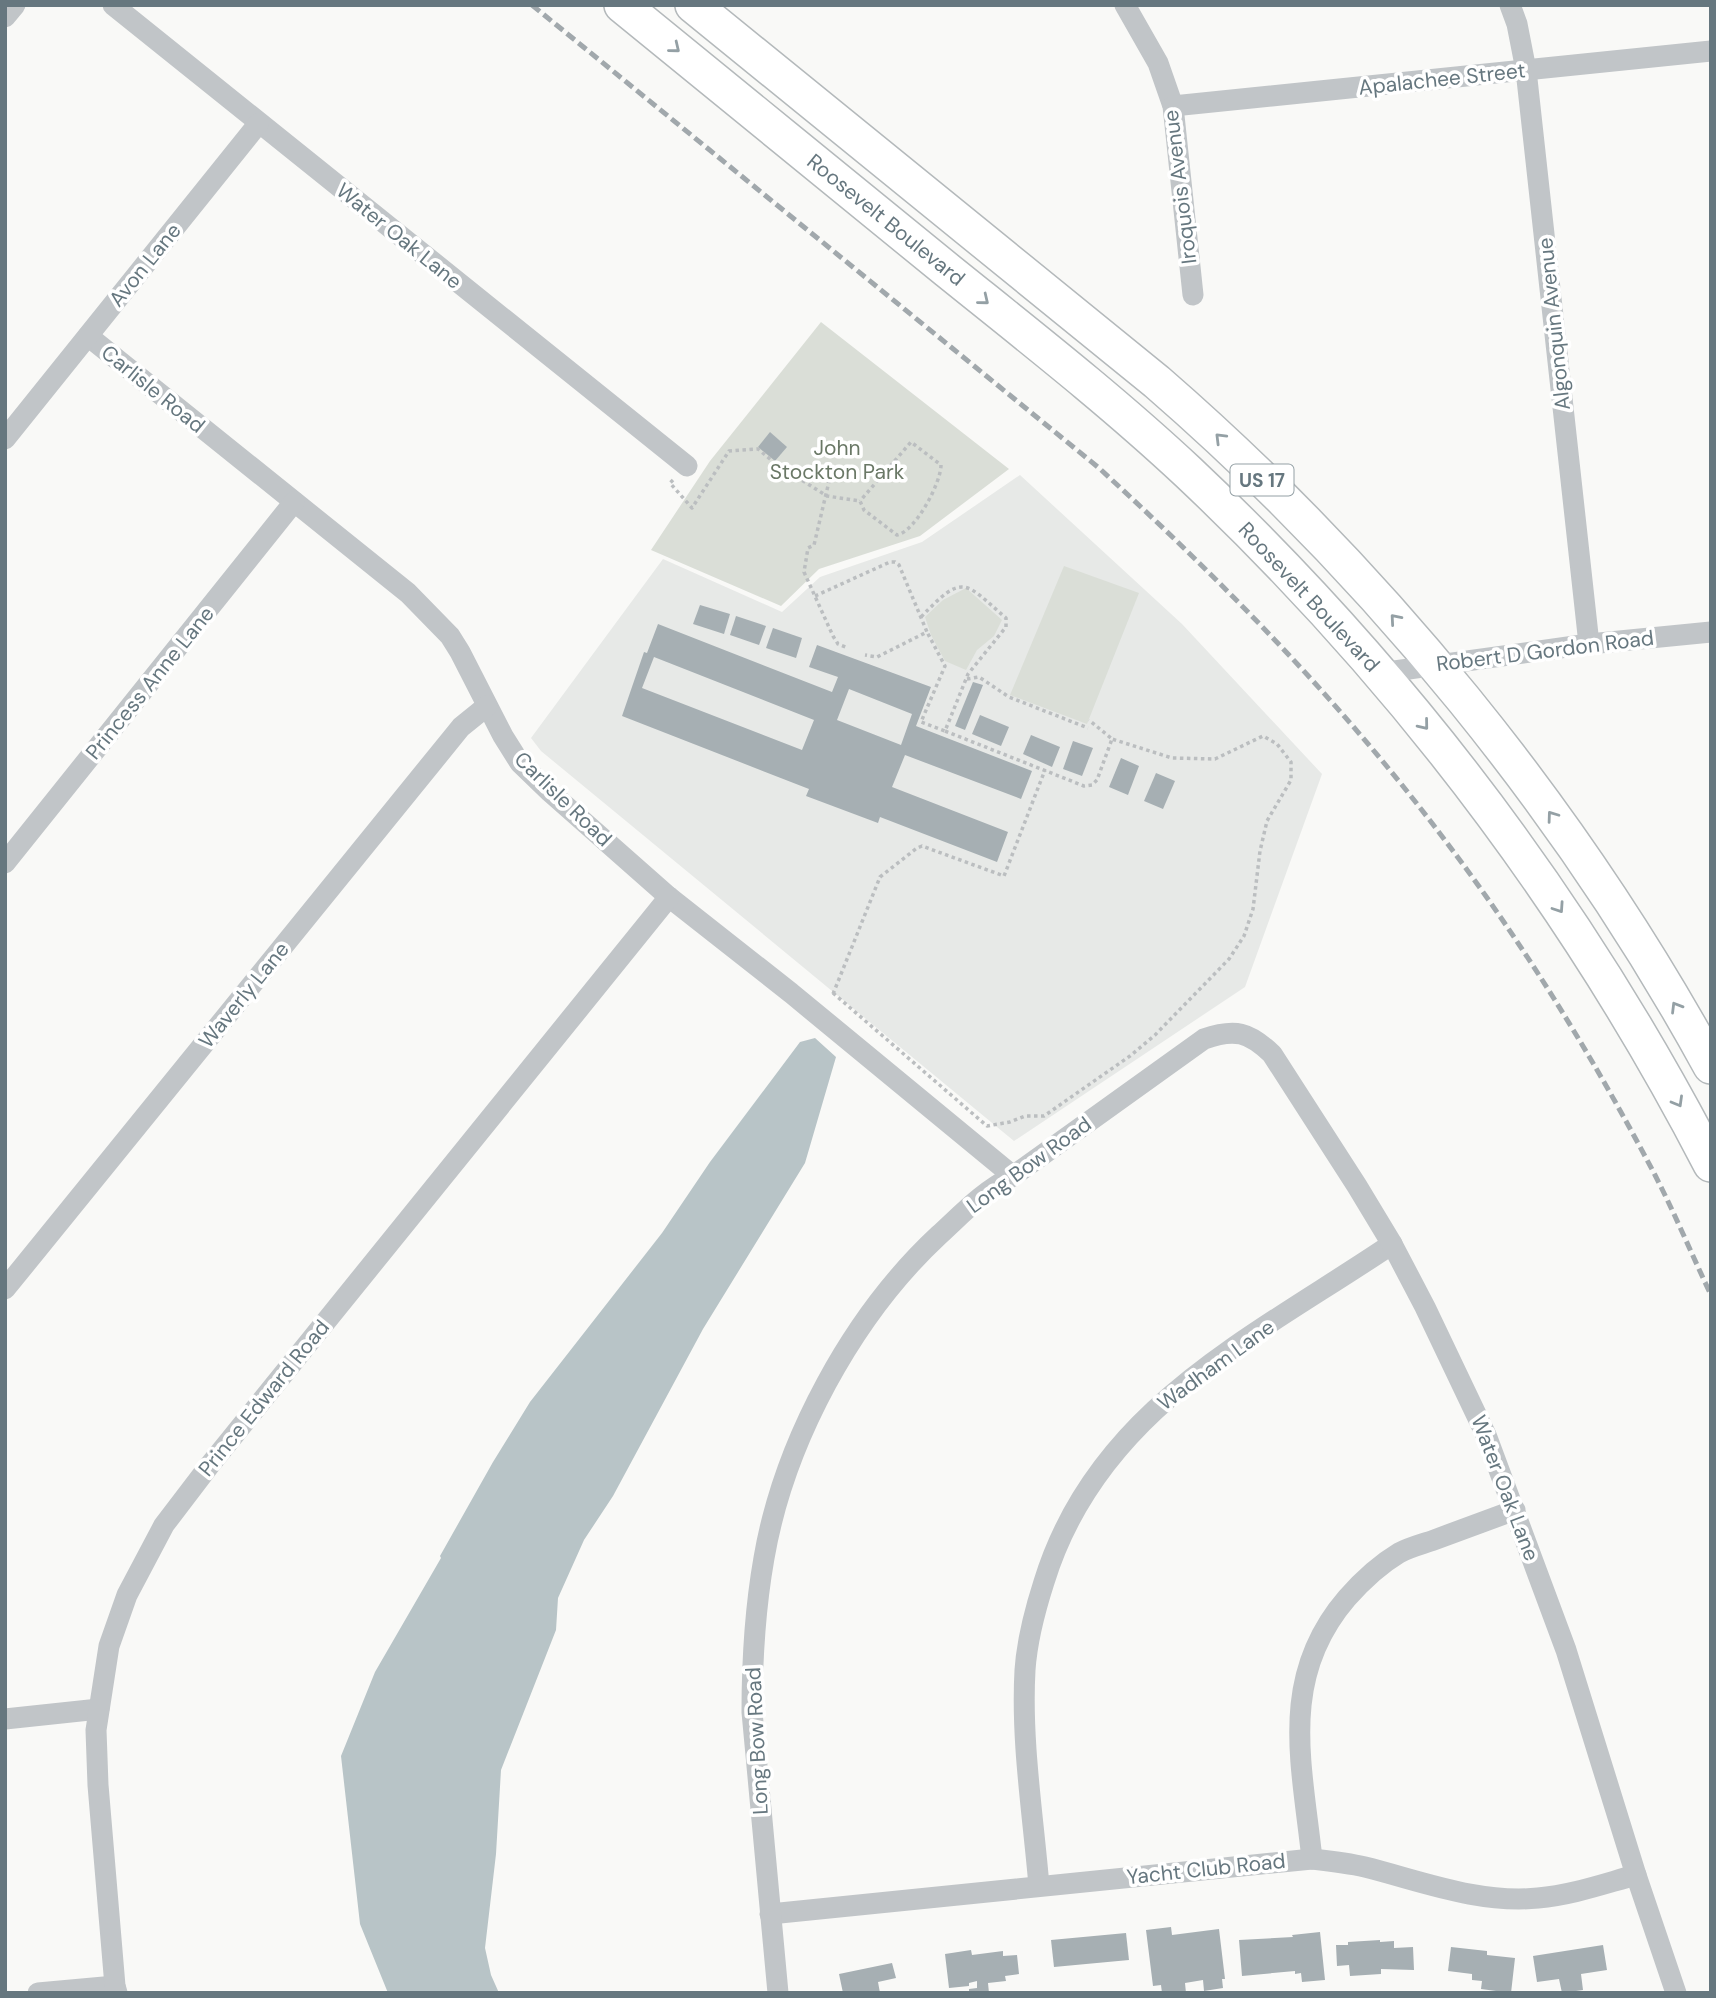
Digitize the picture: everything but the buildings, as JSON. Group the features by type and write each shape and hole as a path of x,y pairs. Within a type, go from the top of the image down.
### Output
{"highway":[{"name":"Roosevelt Boulevard","path":"622,5 1137,426 1188,472 1300,584 1380,673 1460,770 1520,850 1634,1024 1711,1164"},
{"name":"US 17","path":"693,5 1206,424 1345,564 1435,665 1493,736 1623,919 1711,1066"}],"street":[{"path":"5,17 15,5"},
{"name":"Water Oak Lane","path":"113,5 687,466"},
{"name":"Iroquois Avenue","path":"1125,5 1158,63 1173,106 1193,295"},
{"name":"Algonquin Avenue","path":"1510,5 1517,24 1526,70 1589,644"},
{"name":"Apalachee Street","path":"1173,106 1711,51"},
{"name":"Avon Lane","path":"5,439 258,124"},
{"name":"Carlisle Road","path":"88,337 408,593 439,623 460,652 503,736 520,763 550,792 669,897 791,993 1013,1176"},
{"name":"Princess Anne Lane","path":"5,863 294,502"},
{"name":"Robert D Gordon Road","path":"1380,673 1589,644 1711,632"},
{"name":"Waverly Lane","path":"5,1289 461,727 487,706"},
{"name":"Prince Edward Road","path":"116,1989 98,1785 96,1730 109,1647 127,1595 164,1524 669,897"},
{"name":"Long Bow Road","path":"778,1993 752,1712 755,1623 764,1556 780,1496 805,1427 833,1368 879,1301 917,1256 988,1189 1013,1176 1204,1039 1222,1032 1240,1033"},
{"name":"Water Oak Lane","path":"1240,1033 1258,1041 1272,1054 1357,1185 1425,1307 1486,1435 1566,1650 1676,1993"},
{"name":"Wadham Lane","path":"1039,1886 1024,1720 1025,1667 1035,1611 1051,1560 1078,1502 1119,1445 1159,1404 1206,1366 1392,1244"},
{"path":"1312,1859 1298,1729 1306,1670 1316,1643 1332,1616 1363,1579 1400,1553 1515,1510"},
{"path":"5,1718 99,1709"},
{"name":"Yacht Club Road","path":"770,1914 1312,1859 1362,1866 1454,1891 1498,1898 1536,1899 1575,1893 1636,1875"},
{"path":"38,1993 116,1989"}],"path":[{"path":"911,442 941,465 938,483 915,524 905,533 897,535 887,528 864,510 860,501 911,442"},
{"path":"687,466 670,483 692,508 729,452 758,449 776,464 827,496 860,501"},
{"path":"831,472 827,496 814,544 808,548 804,572 838,644 848,648"},
{"path":"815,596 895,562 945,666 921,722 1084,786 1092,785 1097,780 1112,739"},
{"path":"921,617 939,598 956,588 967,587 980,593 1006,618 1006,627 976,662 965,680 945,731"},
{"path":"865,655 877,657 927,632"},
{"path":"965,680 979,677 1009,697 1088,728"},
{"path":"833,993 987,1126 1025,1116 1044,1116 1130,1056 1155,1035 1228,959 1244,936 1254,909 1260,851 1267,821 1291,780 1291,762 1277,744 1263,736 1215,759 1171,758 1112,739 1088,720"},
{"path":"830,1002 880,877 922,846 1004,876 1045,770"}],"shaded area":[{"path":"1020,475 1182,624 1322,774 1245,987 1014,1141 541,751 531,738 663,559 782,612 820,577 922,542"},
{"path":"815,1038 836,1057 805,1163 703,1329 613,1496 584,1540 558,1598 556,1630 501,1770 496,1854 485,1948 491,1975 499,1993 388,1993 360,1924 341,1756 375,1672 493,1462 530,1402 662,1233 710,1162 800,1042"}],"green space":[{"name":"John Stockton Park","path":"821,322 1009,469 920,536 819,569 781,606 651,550 710,461"},
{"path":"1064,566 1139,593 1087,724 1010,695"},
{"path":"966,588 1002,620 994,636 977,650 966,670 945,661 925,617 943,600"}],"railway":[{"path":"532,5 1099,468 1190,554 1321,690 1441,835 1528,958 1631,1131 1711,1295"}]}
